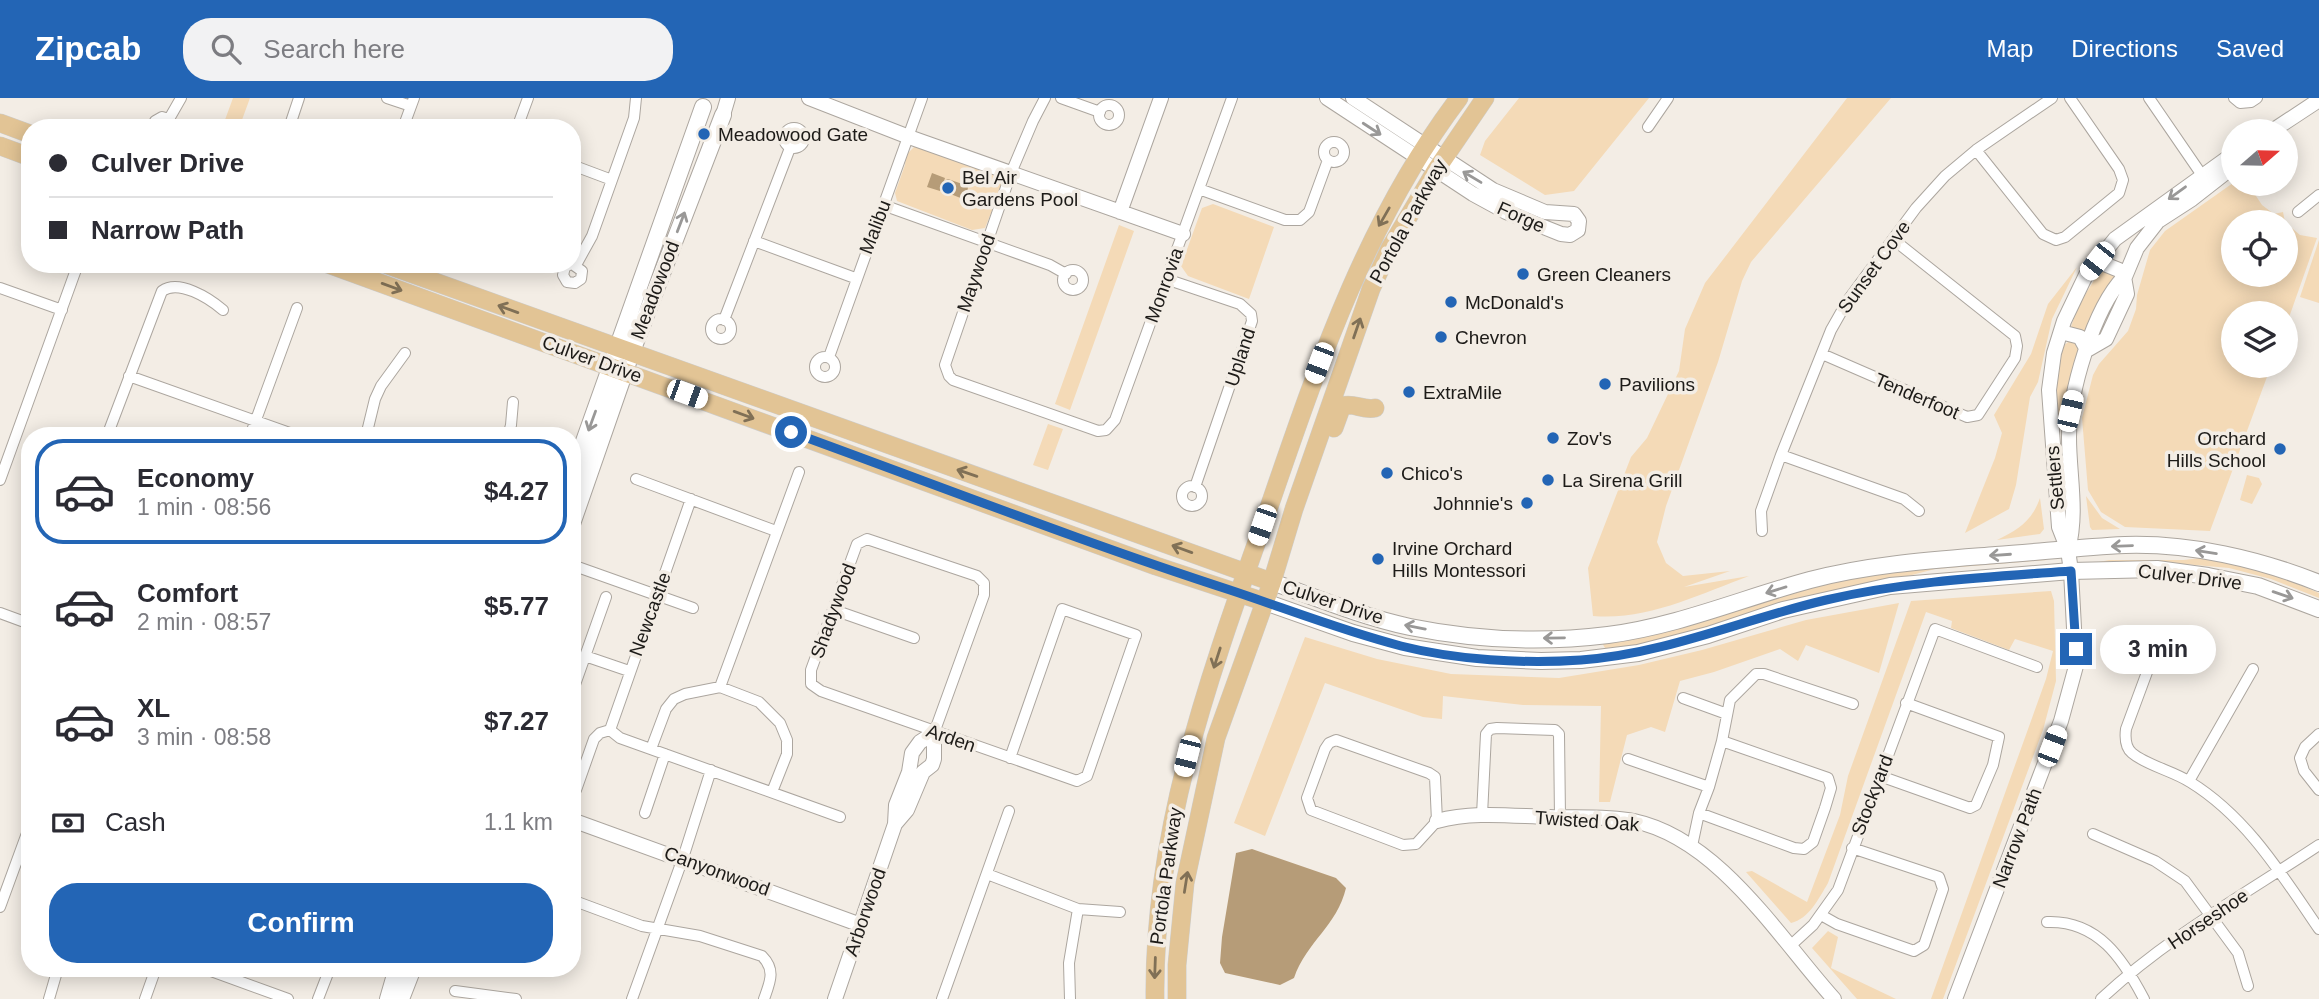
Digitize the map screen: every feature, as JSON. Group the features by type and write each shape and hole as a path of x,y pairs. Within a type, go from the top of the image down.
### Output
{"main road":[{"name":"Portola Parkway","path":"1155,999 1161,886 1175,804 1193,732 1246,572 1310,386 1370,240 1422,153 1459,98"},
{"name":"Portola Parkway","path":"1177,999 1177,965 1185,883 1216,738 1272,582 1294,509 1371,289 1390,248 1439,164 1485,98"},
{"name":"Meadowood","path":"581,494 621,360 703,107"},
{"name":"Meadowood","path":"581,454 721,119"},
{"path":"0,123 21,131"},
{"path":"0,146 21,154"},
{"name":"Culver Drive","path":"355,273 621,360 1348,609 1409,627 1500,639 1580,637 1637,630 1684,619 1809,580 1848,571 1940,559 2127,545 2176,548 2268,565 2319,583"},
{"name":"Culver Drive","path":"407,273 621,360 1145,562 1405,647 1477,658 1581,660 1638,653 1708,635 1783,610 1890,586 2071,571 2157,569 2208,576 2258,586 2319,609"},
{"path":"1294,509 1318,476 1342,406 1351,403 1368,409 1375,408 1371,401 1352,393 1340,376"},
{"path":"388,999 394,977"},
{"path":"401,999 410,977"}],"street":[{"path":"173,119 181,98"},
{"path":"292,119 299,98"},
{"path":"387,98 413,102 406,119"},
{"path":"520,119 527,98"},
{"path":"581,252 592,236 612,180 634,118 636,98"},
{"name":"Meadowood","path":"721,119 728,98"},
{"path":"809,98 1183,234"},
{"name":"Malibu","path":"829,357 855,278 922,98"},
{"name":"Maywood","path":"946,371 946,359 1011,173 1032,121 1045,98"},
{"path":"1061,98 1100,112"},
{"path":"1120,212 1161,98"},
{"name":"Monrovia","path":"946,371 953,380 1098,431 1106,430 1113,424 1232,98"},
{"path":"1327,98 1422,153"},
{"path":"1353,98 1422,153"},
{"path":"1647,127 1668,98"},
{"name":"Sunset Cove","path":"1762,531 1761,511 1831,330 1848,300 1916,208 1945,176 1976,150 2052,98"},
{"path":"1976,150 2043,234 2056,240 2065,237 2119,192 2123,180 2119,169 2070,98"},
{"path":"2149,98 2206,180"},
{"path":"2237,101 2251,102 2258,98"},
{"path":"2290,119 2319,100"},
{"path":"703,107 721,119"},
{"path":"724,320 790,148"},
{"name":"Forge","path":"1422,153 1439,164 1524,204 1553,214 1574,214 1579,221 1578,230 1566,235 1528,222 1472,194 1439,164"},
{"path":"1199,189 1285,220 1300,220 1309,212 1328,160"},
{"name":"Settlers","path":"2068,550 2074,525 2069,444 2070,411 2089,336 2114,287 2124,277 2137,248 2158,221 2221,166"},
{"path":"581,169 612,180"},
{"name":"Settlers","path":"2068,550 2059,527 2049,390 2054,353 2061,332 2086,275 2115,239 2221,173"},
{"path":"2298,212 2319,195"},
{"path":"883,205 1066,274"},
{"name":"Tenderfoot","path":"1822,354 1967,417 1978,415 2015,358 2015,336 1894,240"},
{"path":"754,242 855,278"},
{"path":"2097,261 2113,266 2124,277"},
{"path":"0,480 75,273"},
{"name":"Upland","path":"1166,279 1240,304 1251,314 1252,321 1195,487"},
{"path":"110,427 162,291 167,287 179,288 211,300 223,310"},
{"path":"0,288 62,310"},
{"path":"254,427 297,308"},
{"path":"2061,332 2080,337 2087,350"},
{"path":"368,427 374,399 405,353"},
{"path":"129,376 273,427"},
{"path":"510,427 513,402"},
{"path":"1782,455 1904,499 1919,512"},
{"path":"720,687 799,472"},
{"path":"636,479 776,531"},
{"name":"Newcastle","path":"610,730 691,499"},
{"name":"Shadywood","path":"814,688 809,677 857,544 867,539 977,576 984,583"},
{"name":"Narrow Path","path":"1955,999 2062,721 2073,683 2076,666 2068,550"},
{"path":"581,568 693,608"},
{"name":"Arborwood","path":"895,824 907,810 923,772 932,765 934,733 984,595 984,583"},
{"path":"581,667 606,597"},
{"name":"Arden","path":"814,688 934,733 1077,781 1087,776 1136,635 1062,609 1010,758"},
{"path":"834,610 914,638"},
{"path":"0,614 21,621"},
{"name":"Stockyard","path":"1789,947 1813,925 1838,890 1935,629 2037,667"},
{"path":"585,656 629,671"},
{"path":"2153,656 2126,729 2125,741 2131,753 2189,781 2234,817 2279,871 2319,929"},
{"path":"2189,781 2253,669"},
{"path":"1692,846 1730,700 1756,674 1764,674 1853,704"},
{"path":"651,748 666,709 674,699 720,687 759,702 780,723 787,740 787,754 772,792"},
{"path":"1683,698 1727,714"},
{"path":"1880,776 1970,807 1976,805 1993,765 1999,737 1906,703"},
{"path":"1482,815 1486,734 1490,729 1525,728 1555,730 1559,734 1560,817"},
{"path":"581,776 594,739 600,733 610,730 620,738 840,817"},
{"name":"Arborwood","path":"835,999 895,824 896,806 909,772 912,753 920,742 934,733"},
{"path":"2319,734 2305,747 2300,758 2304,771 2319,790"},
{"path":"1341,740 1435,777 1437,821 1416,844 1403,845 1311,810 1307,798 1329,743 1341,740"},
{"path":"1699,813 1794,848 1804,849 1813,842 1831,788 1828,778 1721,741"},
{"path":"645,813 665,754"},
{"path":"1628,759 1709,787"},
{"path":"581,762 585,764"},
{"path":"632,999 683,858 710,770"},
{"path":"942,999 1009,811"},
{"name":"Twisted Oak","path":"1437,821 1456,816 1482,815 1560,817 1634,821 1662,830 1692,846 1744,892 1834,999"},
{"name":"Canyonwood","path":"581,823 861,925"},
{"path":"2093,834 2155,861 2185,881 2238,953 2248,986"},
{"name":"Horseshoe","path":"2101,999 2130,973 2211,914 2319,845"},
{"path":"1821,915 1837,924 1914,951 1924,945 1943,889 1939,877 1853,848"},
{"path":"0,907 21,850"},
{"path":"987,874 1078,909 1120,912"},
{"path":"581,903 642,926 700,936 762,956 771,967 772,974 764,999"},
{"path":"1070,999 1069,963 1078,909"},
{"path":"2047,922 2060,921 2092,932 2105,941 2130,973 2144,999"},
{"path":"49,999 55,977"},
{"path":"145,999 153,977"},
{"path":"227,977 288,999"},
{"path":"318,999 327,977"},
{"path":"455,991 516,999"}],"shaded area":[{"path":"233,98 250,98 242,119 225,119"},
{"path":"1519,98 1649,98 1574,191 1545,195 1480,155 1485,141"},
{"path":"1847,98 1891,98 1751,262 1742,281 1718,362 1666,506 1657,542 1666,563 1683,576 1730,571 1684,587 1749,576 1673,605 1633,614 1593,616 1588,568 1631,457 1647,438 1679,371 1685,329 1705,283"},
{"name":"Bel Air Gardens Pool","path":"915,146 1000,177 1002,186 985,228 972,230 897,201 895,193 906,155"},
{"path":"932,173 945,178 944,181 948,179 968,186 967,197 963,199 942,189 940,191 927,187"},
{"path":"2221,191 2221,196 2256,196 2269,210 2221,210 2221,287 2298,287 2298,233 2317,238 2295,301 2221,301 2221,378 2267,378 2210,531 2125,527 2101,512 2088,490 2082,418 2093,375 2099,364 2128,331 2150,250 2165,231"},
{"path":"1213,204 1274,227 1249,299 1188,276 1181,266 1202,208"},
{"path":"1119,225 1134,231 1070,410 1055,404"},
{"path":"2319,240 2319,303 2300,297"},
{"path":"2077,267 2052,319 2038,382 2030,397 2016,485 2009,509 1965,533 1995,458 2002,433 1994,415 2031,354 2048,304"},
{"path":"2101,269 2115,274 2113,283 2085,334 2070,330 2078,306"},
{"path":"2072,339 2081,348 2064,415 2058,416 2055,392 2058,372 2063,346"},
{"path":"1048,424 1063,429 1048,470 1033,465"},
{"path":"2247,475 2259,478 2262,484 2252,504 2240,500"},
{"path":"2086,496 2102,518 2120,529 2092,530"},
{"path":"2040,498 2044,529 2040,534 1997,540 2023,524 2033,513"},
{"path":"2208,557 2272,573 2319,593 2319,598 2271,579 2229,568 2162,562 2094,563 2109,560 2184,560"},
{"path":"2035,558 2047,560 1935,569 1658,641 1605,648 1602,643 1827,582 1896,570"},
{"path":"2051,591 2054,601 2056,681 2043,730 1943,999 1931,999 2046,679 2053,651 2015,639 2009,650 1951,628 1952,621 1926,612 1828,883 1817,901 1808,913 1791,923 1746,872 1752,871 1807,902 1840,815 1848,776 1911,601"},
{"path":"1899,603 1879,673 1806,645 1798,661 1780,649 1680,681 1665,732 1651,727 1627,735 1610,802 1599,802 1601,706 1523,705 1443,696 1442,719 1423,717 1325,683 1265,836 1234,823 1305,637 1377,659 1451,674 1559,678 1639,665 1806,620"},
{"path":"1252,849 1336,878 1346,888 1336,913 1306,954 1294,978 1280,985 1225,973 1220,963 1236,853"},
{"path":"1828,931 1838,937 1831,968 1896,999 1857,999 1812,948"}],"place":[{"name":"Meadowood Gate","path":"704,134"},
{"name":"Bel Air Gardens Pool","path":"948,188"},
{"name":"Green Cleaners","path":"1523,274"},
{"name":"McDonald's","path":"1451,302"},
{"name":"Chevron","path":"1441,337"},
{"name":"Pavilions","path":"1605,384"},
{"name":"ExtraMile","path":"1409,392"},
{"name":"Zov's","path":"1553,438"},
{"name":"Orchard Hills School","path":"2280,449"},
{"name":"Chico's","path":"1387,473"},
{"name":"La Sirena Grill","path":"1548,480"},
{"name":"Johnnie's","path":"1527,503"},
{"name":"Irvine Orchard Hills Montessori","path":"1378,559"}],"route":[{"path":"791,432 1156,566 1405,647 1477,658 1581,660 1638,653 1708,635 1783,610 1890,586 2071,571 2076,649"}]}
